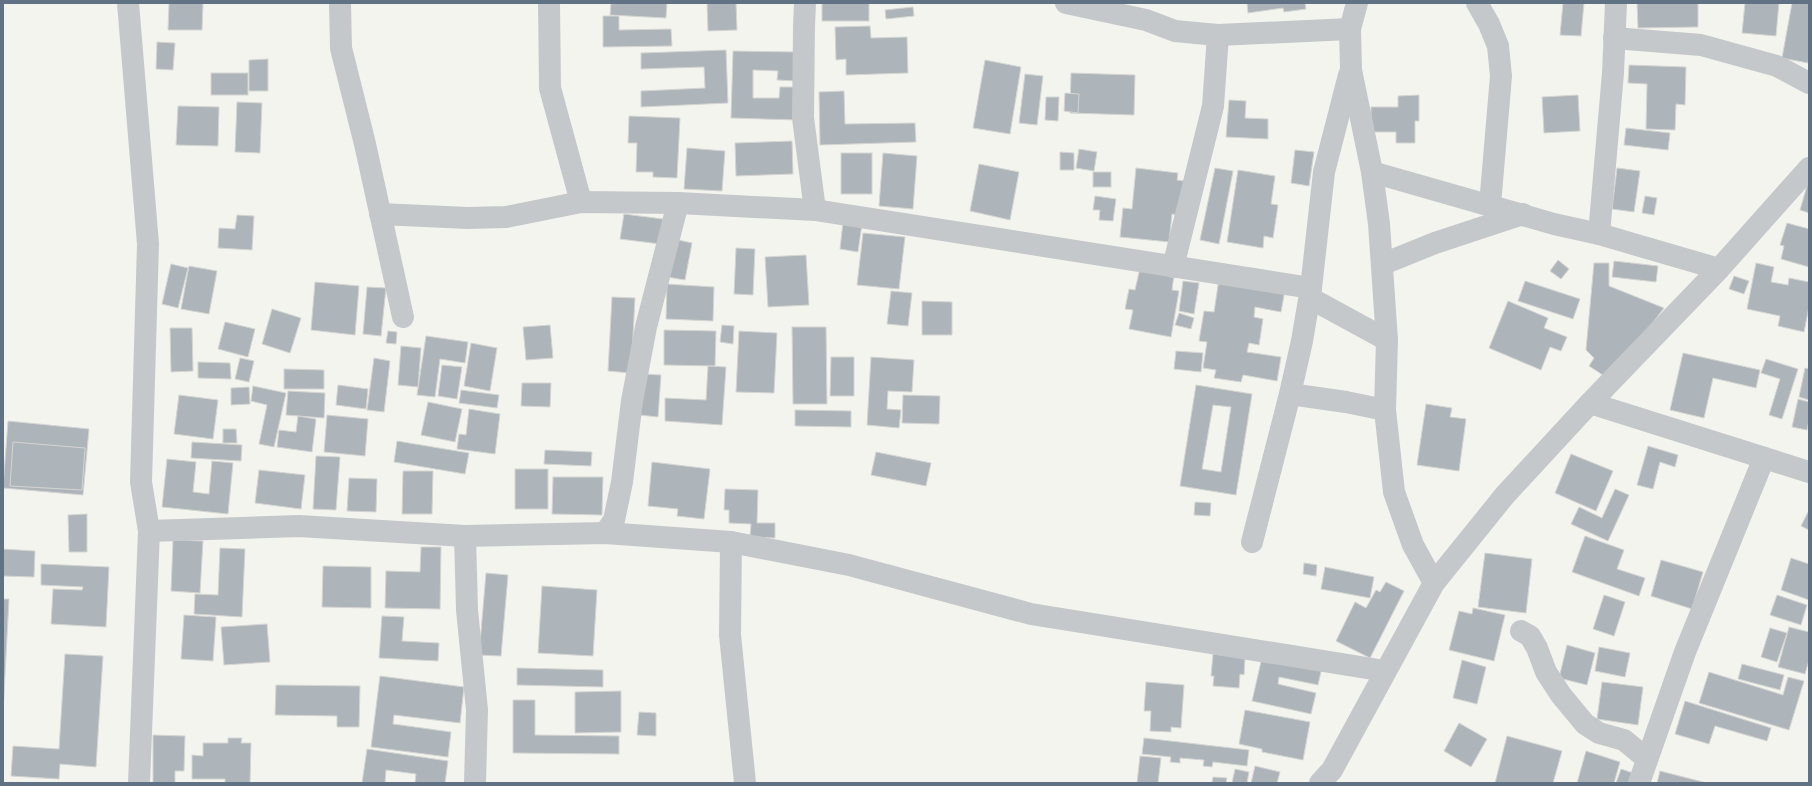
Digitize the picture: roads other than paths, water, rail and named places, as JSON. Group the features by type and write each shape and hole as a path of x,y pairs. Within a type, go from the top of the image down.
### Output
{"street":[{"path":"128,3 148,244 141,482 149,530 139,783"},
{"path":"340,3 341,48 366,144 403,317"},
{"path":"548,3 550,88 581,202"},
{"path":"805,3 803,118 815,210"},
{"path":"1066,3 1146,20 1175,31 1218,35 1350,29"},
{"path":"1357,3 1350,29 1351,70 1372,172 1383,264 1386,340 1385,410 1394,492 1412,545 1434,583"},
{"path":"1477,3 1489,24 1498,46 1501,76 1490,205"},
{"path":"1599,234 1613,73 1616,3"},
{"path":"1173,267 1213,106 1218,35"},
{"path":"1614,38 1701,45 1777,66 1809,83"},
{"path":"1252,542 1290,394 1311,293 1324,172 1351,70"},
{"path":"1320,783 1332,770 1434,583 1505,495 1590,403 1719,269 1809,168"},
{"path":"1372,172 1554,224 1599,234 1719,269"},
{"path":"380,214 468,218 506,217 581,202 678,203 815,210 1173,267 1311,293 1386,340"},
{"path":"605,533 614,520 622,482 632,401 646,327 678,203"},
{"path":"1383,264 1435,243 1523,214"},
{"path":"1290,394 1346,402 1385,410"},
{"path":"1590,403 1809,472"},
{"path":"1639,783 1685,652 1764,458"},
{"path":"149,530 299,526 465,536 605,533 731,542 849,565 1031,614 1385,672"},
{"path":"465,536 467,610 477,710 475,783"},
{"path":"731,542 730,635 745,783"},
{"path":"1521,630 1530,636 1550,678 1561,695 1585,724 1599,733 1624,740 1647,759"}]}
